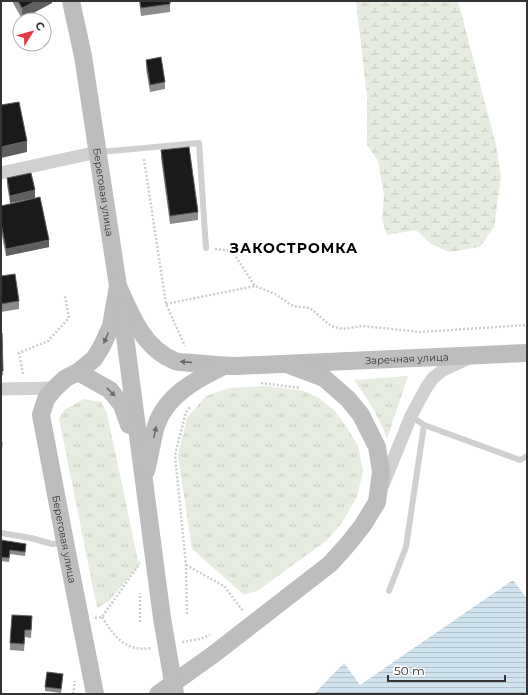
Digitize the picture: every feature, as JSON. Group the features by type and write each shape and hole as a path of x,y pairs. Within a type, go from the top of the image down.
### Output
{"street":[{"name":"Береговая улица","path":"71,1 83,56 118,286 111,326 102,346 94,359 78,372 66,378 55,388 46,399 42,415 95,694"},
{"path":"1,173 98,152"},
{"path":"118,286 162,618 175,694"},
{"name":"Заречная улица","path":"118,286 134,320 148,342 162,354 176,361 224,366 527,353"},
{"path":"158,694 214,654 330,564 360,530 376,502 411,416 426,388 433,378 443,370 473,356"},
{"path":"286,364 324,378 348,399 361,415 377,447 381,472 376,502"},
{"path":"144,484 156,425 166,406 181,391 200,378 224,366"},
{"path":"78,372 110,390 122,405 132,433 144,484"},
{"path":"1,389 55,388"}],"lane":[{"path":"98,152 198,143 206,248"},
{"path":"411,416 424,425 520,460 527,456"},
{"path":"389,591 406,547 424,425"},
{"path":"1,533 31,538 52,544 65,542"}],"path":[{"path":"142,148 166,304 188,352"},
{"path":"206,248 232,251 255,286"},
{"path":"166,304 255,286 275,294 293,306 310,308 332,326 343,329 362,326 421,332 527,325"},
{"path":"22,366 19,353 48,341 69,318 65,296"},
{"path":"258,383 306,388"},
{"path":"187,614 186,565 175,455 186,412 195,402"},
{"path":"109,607 140,563"},
{"path":"186,565 224,586"},
{"path":"243,611 249,606"}],"green space":[{"path":"356,1 458,1 496,145 501,177 494,227 480,247 449,252 431,244 416,230 387,235 382,219 384,196 378,161 367,145 367,97"},
{"path":"408,376 387,439 373,408 354,380"},
{"path":"265,386 304,391 319,398 335,411 358,446 363,471 357,497 341,524 326,541 257,591 244,595 192,549 178,455 187,418 206,396 229,388"},
{"path":"84,399 101,402 107,413 138,561 141,563 109,601 97,608 59,418 64,410"}],"water":[{"path":"513,580 527,599 527,694 314,694 344,663 360,685"}],"building":[{"path":"18,1 36,1 22,8"},
{"path":"140,1 170,1 170,4 141,8"},
{"path":"161,57 165,82 150,85 146,60"},
{"path":"19,102 27,141 1,147 1,105"},
{"path":"189,147 198,212 170,216 161,150"},
{"path":"31,173 35,190 10,196 7,178"},
{"path":"40,197 49,240 6,249 1,223 1,206"},
{"path":"15,274 19,301 1,304 1,276"},
{"path":"2,333 3,371 1,371"},
{"path":"1,540 26,544 25,552 10,550 9,558 1,557"},
{"path":"12,615 32,616 31,630 25,630 24,644 10,643"},
{"path":"47,672 63,674 61,689 45,687"}],"district":[{"name":"ЗАКОСТРОМКА","path":"294,248"}]}
